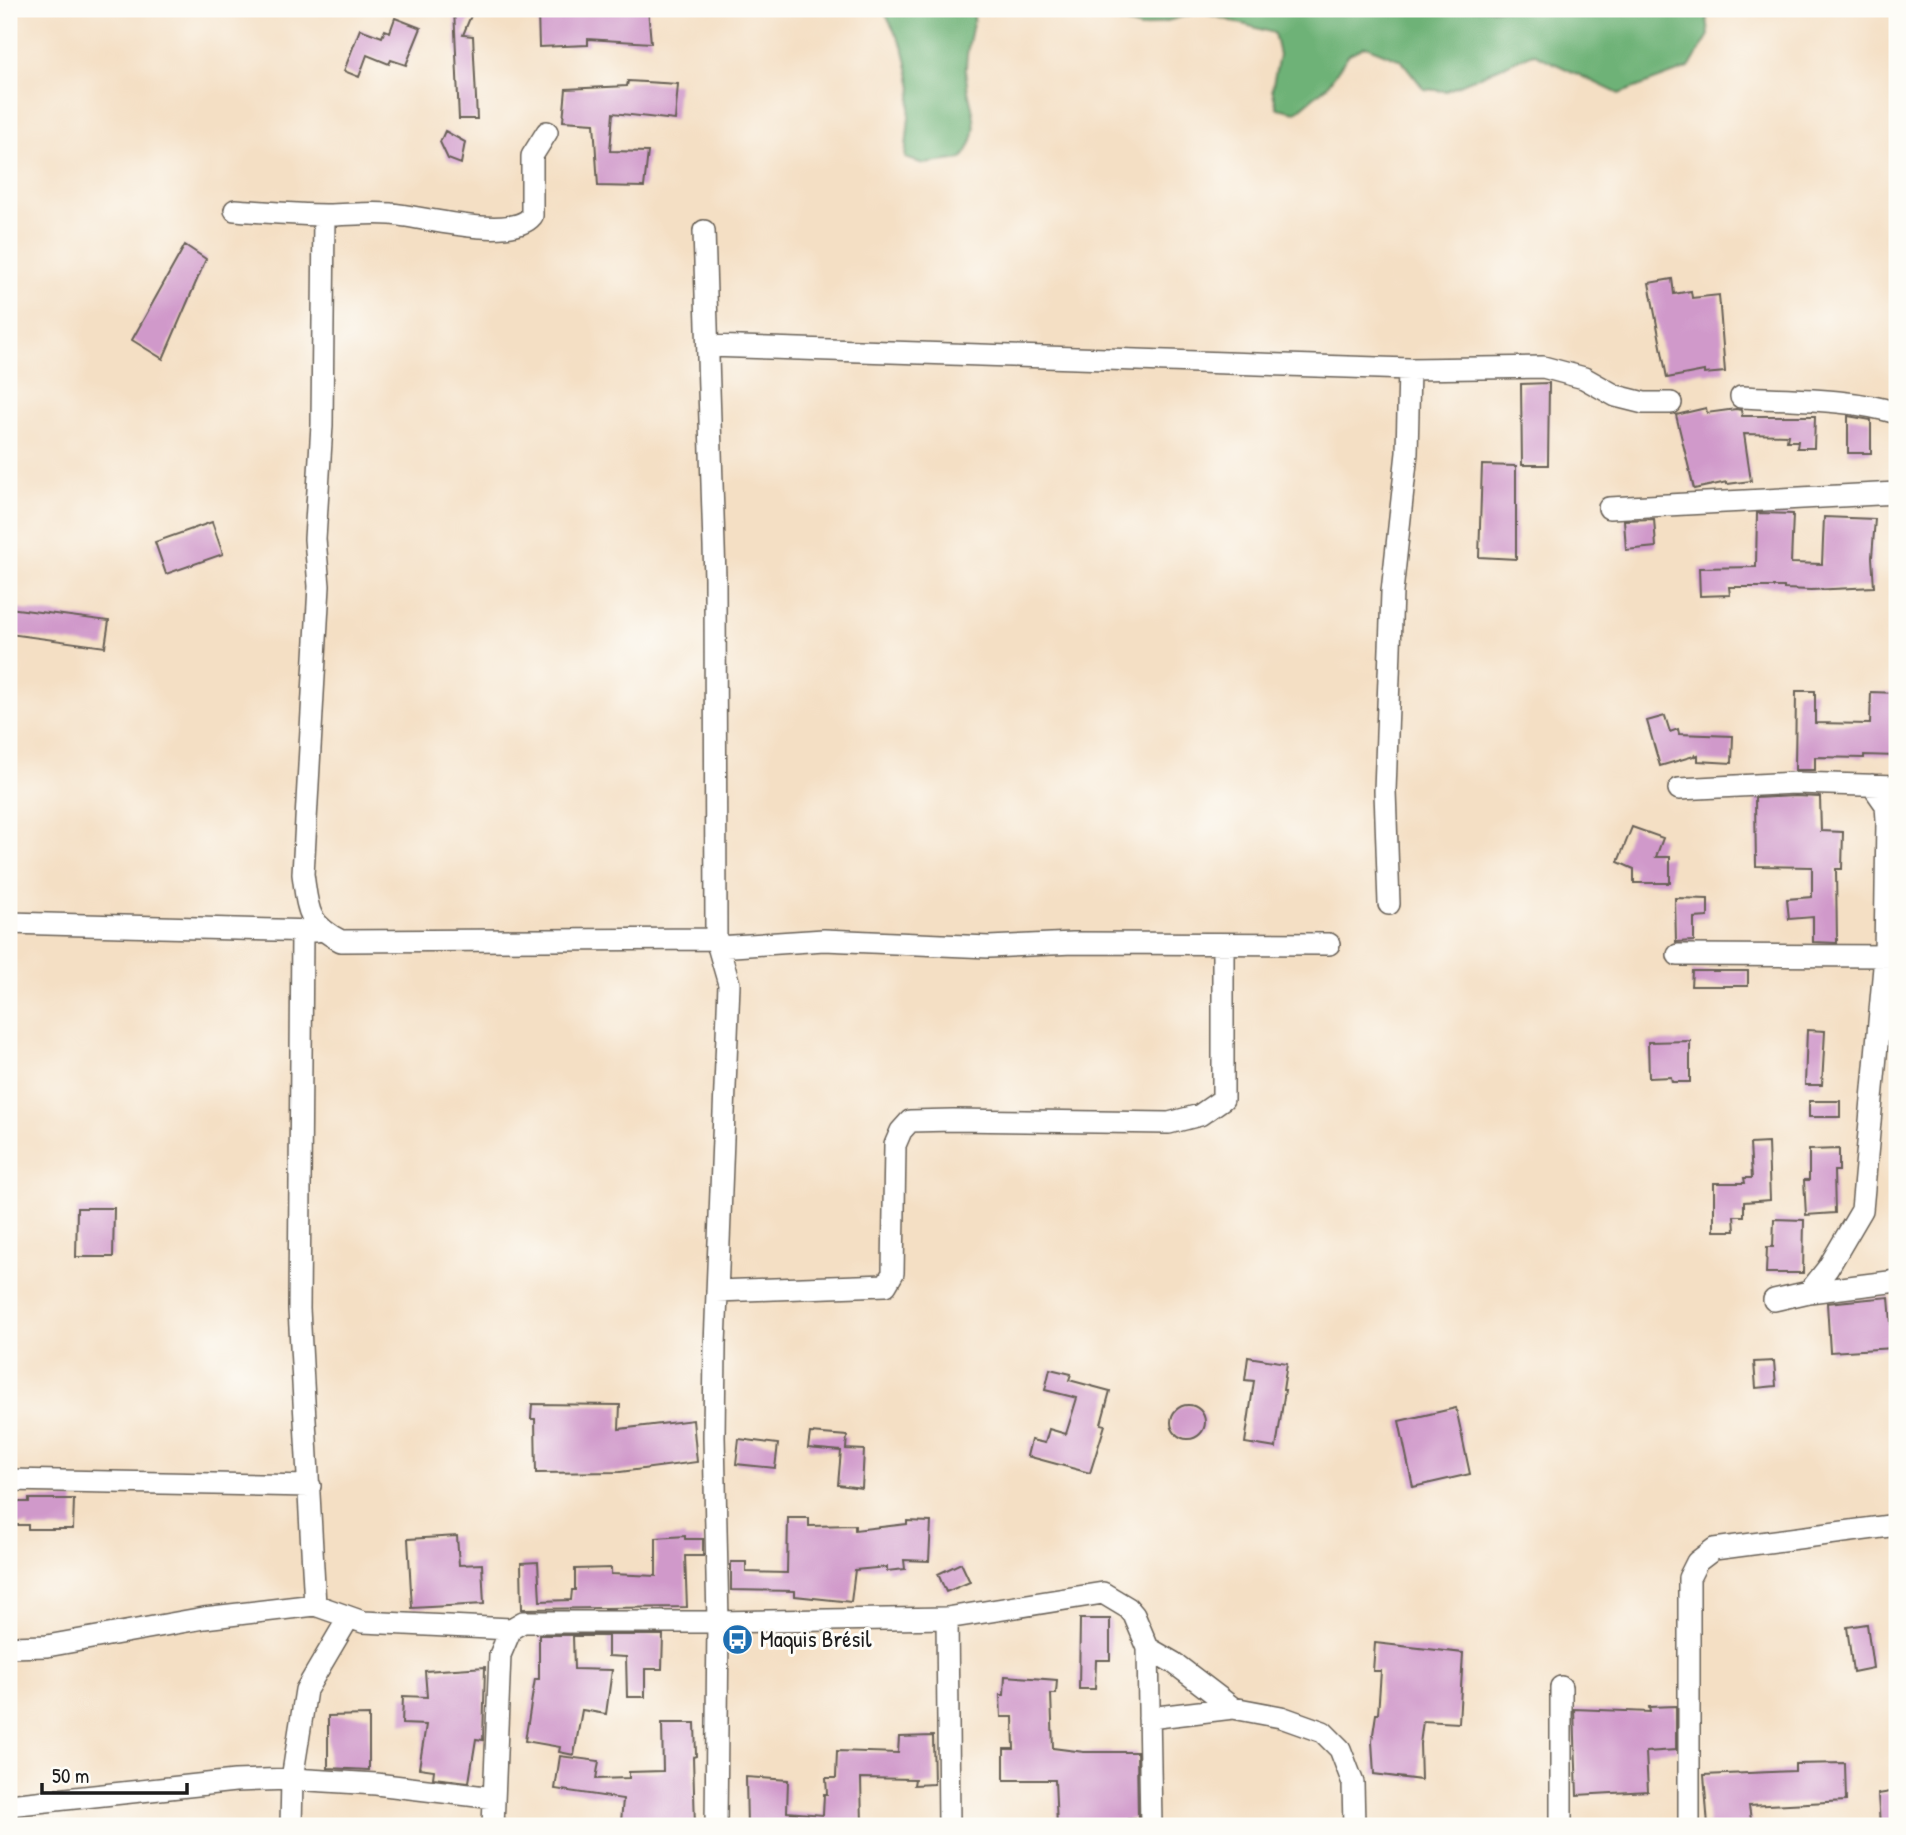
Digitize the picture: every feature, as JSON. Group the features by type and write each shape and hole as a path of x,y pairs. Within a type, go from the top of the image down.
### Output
{"street":[{"path":"235,210 324,215 391,214 465,226 503,227 519,224 528,221 532,216 532,156 547,132"},
{"path":"315,1605 299,1309 312,931 303,874 320,586 315,539 322,425 324,215"},
{"path":"704,231 715,578 717,943 729,984 714,1437 718,1622 716,1826"},
{"path":"708,346 1409,369 1543,367 1584,378 1616,396 1671,404"},
{"path":"1389,904 1385,791 1387,724 1392,592 1407,453 1409,369"},
{"path":"1741,397 1826,402 1897,413"},
{"path":"1609,508 1897,494"},
{"path":"1679,789 1795,783 1897,786"},
{"path":"1809,1292 1828,1268 1862,1210 1891,956 1886,805 1872,785"},
{"path":"9,923 312,931 341,941 717,943 824,940 989,947 1073,943 1329,944"},
{"path":"717,1291 886,1285 893,1273 895,1145 909,1121 1170,1123 1200,1115 1223,1099 1223,944"},
{"path":"1678,955 1891,956"},
{"path":"1774,1300 1809,1292 1897,1281"},
{"path":"9,1480 310,1486"},
{"path":"1689,1826 1689,1578 1697,1562 1714,1549 1897,1525"},
{"path":"9,1647 47,1646 204,1618 315,1605 363,1622 511,1629 523,1622 947,1618 1103,1593 1128,1608 1134,1615 1148,1648 1151,1826"},
{"path":"291,1826 292,1779 306,1690 349,1617"},
{"path":"947,1618 949,1826"},
{"path":"493,1826 500,1655 511,1629"},
{"path":"1148,1648 1174,1663 1233,1708"},
{"path":"1560,1826 1561,1687"},
{"path":"1149,1718 1233,1708 1281,1717 1323,1732 1340,1749 1353,1783 1353,1826"},
{"path":"9,1805 235,1781 292,1779 376,1784 494,1798"}],"green space":[{"path":"883,9 977,9 966,68 975,124 974,134 962,159 924,164 905,158 912,87 904,50"},
{"path":"1108,9 1706,9 1709,35 1689,68 1619,94 1533,53 1446,91 1424,89 1401,60 1366,46 1349,54 1327,86 1296,112 1277,108 1272,89 1279,55 1274,33 1200,12 1141,28 1120,22"}],"building":[{"path":"454,9 472,13 463,35 473,36 477,119 459,119"},
{"path":"648,9 651,43 588,39 588,45 539,47 538,12"},
{"path":"395,18 421,28 406,65 391,60 389,64 367,55 359,77 344,71 360,29 382,37 385,30 390,32"},
{"path":"628,81 678,84 675,120 613,113 610,151 648,152 644,187 598,186 594,123 563,121 566,89 627,86"},
{"path":"445,131 465,142 461,164 448,159 440,142"},
{"path":"185,245 206,259 163,359 132,340"},
{"path":"1672,279 1674,294 1691,291 1692,298 1719,295 1725,372 1704,374 1704,371 1667,378 1649,283"},
{"path":"1549,383 1548,465 1522,465 1521,384"},
{"path":"1706,408 1707,413 1741,410 1742,416 1815,416 1814,448 1797,448 1798,441 1787,441 1788,435 1744,434 1751,481 1727,482 1694,489 1676,415"},
{"path":"1848,416 1871,420 1871,453 1848,453"},
{"path":"1482,465 1516,466 1516,559 1479,557"},
{"path":"1757,513 1793,514 1791,563 1822,564 1824,517 1875,519 1872,557 1874,587 1811,590 1729,587 1730,595 1700,596 1699,568 1756,567"},
{"path":"1654,519 1656,547 1626,550 1624,520"},
{"path":"212,522 223,554 166,574 155,542"},
{"path":"9,608 109,621 105,647 9,634"},
{"path":"1796,691 1815,691 1815,723 1870,724 1871,692 1897,693 1897,756 1815,757 1815,770 1795,770"},
{"path":"1665,716 1670,732 1678,729 1679,734 1733,736 1732,763 1698,761 1698,755 1695,756 1695,753 1694,756 1660,766 1647,721"},
{"path":"1820,797 1821,831 1843,832 1842,869 1836,869 1837,943 1813,942 1813,917 1789,919 1787,899 1812,897 1812,867 1756,866 1755,798"},
{"path":"1632,827 1663,838 1656,857 1670,857 1670,883 1634,883 1634,869 1618,862"},
{"path":"1675,898 1708,899 1708,917 1694,918 1694,941 1676,942"},
{"path":"1692,971 1748,971 1748,986 1691,986"},
{"path":"1807,1030 1825,1031 1822,1085 1805,1085"},
{"path":"1690,1041 1690,1082 1672,1082 1671,1077 1649,1078 1648,1042"},
{"path":"1809,1101 1840,1101 1840,1117 1809,1117"},
{"path":"1768,1143 1770,1200 1744,1202 1744,1216 1734,1216 1735,1231 1714,1231 1714,1183 1745,1183 1744,1178 1752,1178 1750,1144"},
{"path":"1839,1149 1839,1171 1834,1171 1835,1213 1806,1215 1804,1180 1809,1180 1809,1150"},
{"path":"77,1208 114,1208 113,1257 76,1257"},
{"path":"1774,1219 1804,1220 1803,1273 1766,1273 1767,1247 1773,1247"},
{"path":"1889,1297 1893,1348 1830,1352 1827,1303"},
{"path":"1248,1357 1287,1363 1276,1448 1245,1443 1254,1381 1245,1380"},
{"path":"1774,1361 1776,1386 1756,1388 1754,1362"},
{"path":"1050,1369 1071,1374 1069,1380 1110,1391 1101,1424 1105,1425 1090,1473 1027,1456 1031,1440 1045,1443 1049,1429 1066,1434 1077,1398 1045,1390"},
{"path":"532,1404 620,1405 619,1429 693,1420 697,1462 620,1472 536,1473 535,1419 531,1419"},
{"path":"1188,1405 1200,1410 1205,1422 1200,1434 1188,1439 1176,1434 1171,1422 1176,1410"},
{"path":"1456,1408 1470,1474 1413,1487 1399,1421"},
{"path":"810,1433 847,1436 846,1449 864,1450 862,1488 838,1485 841,1451 808,1448"},
{"path":"739,1439 778,1444 775,1468 736,1464"},
{"path":"29,1499 74,1499 73,1529 28,1529 28,1525 9,1525 9,1502 29,1502"},
{"path":"788,1518 809,1518 809,1526 855,1525 855,1530 907,1524 907,1521 931,1522 929,1561 904,1560 905,1569 887,1571 887,1567 855,1570 851,1602 795,1596 795,1591 731,1590 731,1562 746,1562 746,1572 787,1573"},
{"path":"457,1536 459,1565 482,1564 484,1604 412,1608 408,1539"},
{"path":"685,1536 685,1539 703,1539 703,1556 685,1556 687,1607 522,1609 521,1563 538,1562 540,1601 571,1600 572,1590 575,1590 575,1569 611,1568 611,1574 656,1576 656,1538"},
{"path":"961,1563 970,1582 946,1592 938,1574"},
{"path":"1080,1619 1110,1619 1110,1660 1096,1660 1095,1689 1079,1689"},
{"path":"1867,1624 1873,1668 1853,1672 1847,1627"},
{"path":"539,1635 663,1635 662,1669 645,1669 645,1697 627,1697 626,1657 608,1656 608,1636 573,1636 574,1669 612,1670 606,1714 582,1710 574,1755 559,1752 560,1747 525,1741 535,1679 539,1679"},
{"path":"1375,1643 1463,1653 1459,1723 1423,1721 1420,1744 1421,1780 1374,1774 1372,1741 1378,1714 1381,1671 1373,1671"},
{"path":"485,1667 483,1740 476,1739 469,1782 433,1778 434,1770 419,1768 426,1725 402,1724 403,1696 427,1697 425,1671"},
{"path":"1005,1676 1057,1680 1056,1694 1051,1694 1053,1748 1084,1752 1137,1752 1138,1819 1128,1819 1128,1826 1057,1826 1055,1780 1004,1780 1004,1749 1014,1749 1013,1717 1001,1717 1000,1695 1004,1695"},
{"path":"1676,1706 1676,1750 1646,1752 1648,1791 1577,1795 1574,1709 1650,1712 1649,1707"},
{"path":"369,1715 369,1770 328,1768 328,1716"},
{"path":"662,1723 695,1723 695,1826 623,1826 623,1799 555,1789 560,1756 599,1761 596,1779 629,1778 629,1772 663,1771"},
{"path":"933,1736 934,1784 914,1785 915,1779 861,1778 862,1826 747,1826 746,1777 788,1780 787,1812 823,1815 824,1794 827,1794 826,1778 836,1778 837,1751 898,1753 899,1737"},
{"path":"1845,1763 1846,1801 1749,1806 1752,1826 1708,1826 1704,1775 1795,1771 1795,1764"},
{"path":"1897,1791 1897,1826 1880,1826 1878,1794"}],"place":[{"name":"Maquis Brésil","path":"737,1639"}]}
